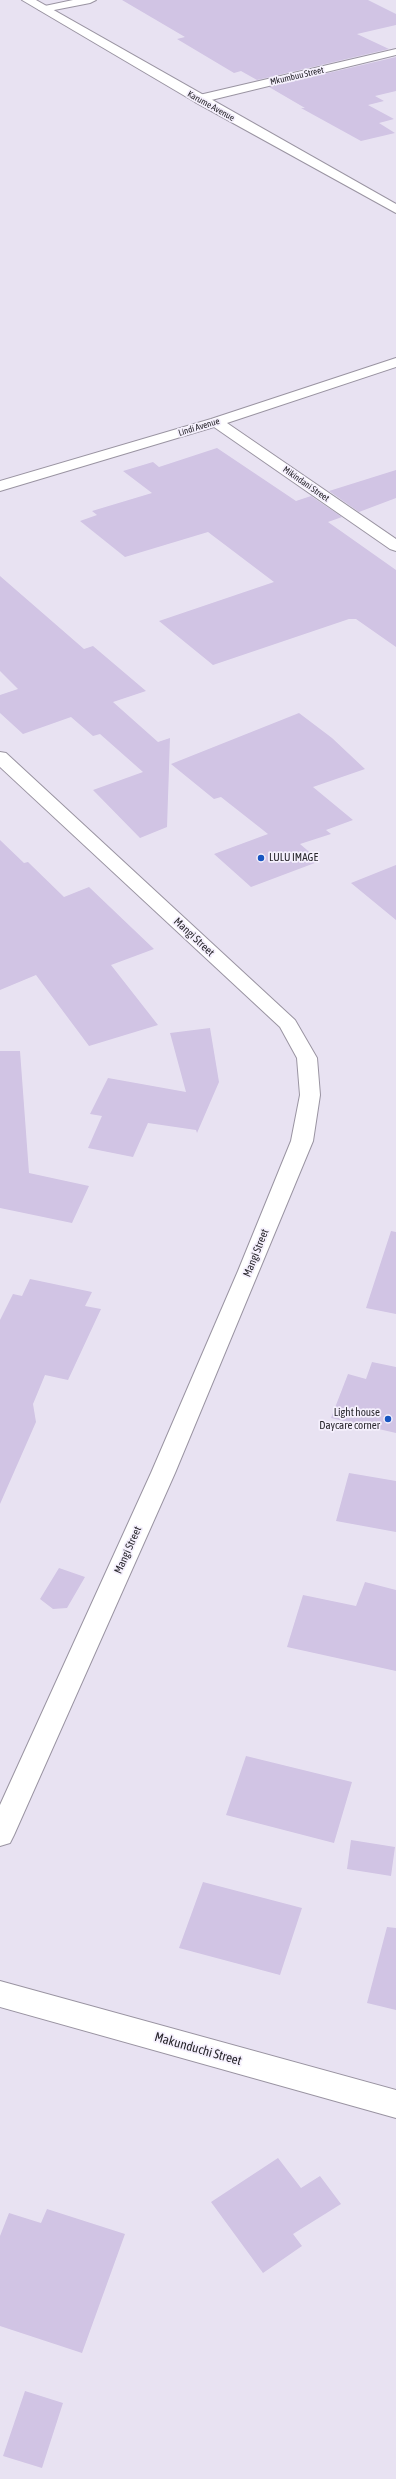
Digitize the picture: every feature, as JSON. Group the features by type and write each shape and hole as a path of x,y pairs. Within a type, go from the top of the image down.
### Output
{"street":[{"name":"Karume Avenue","path":"28,0 199,99 396,209"},
{"path":"44,9 90,0"},
{"name":"Mkumbuu Street","path":"199,99 396,52"},
{"name":"Lindi Avenue","path":"0,486 216,422 396,362"},
{"name":"Mikindani Street","path":"216,422 396,546"},
{"name":"Mangi Street","path":"0,757 288,1024 299,1040 307,1058 310,1095 302,1141 249,1271 163,1473 0,1835"},
{"name":"Makunduchi Street","path":"0,1994 396,2104"}],"building":[{"path":"122,0 368,0 396,14 396,25 357,34 389,49 257,80 241,71 234,73 177,39 185,37"},
{"path":"396,57 396,91 375,96 384,101 368,105 394,119 379,123 395,133 361,141 301,108 305,108 269,87"},
{"path":"217,448 296,501 311,496 342,517 328,522 396,570 396,647 356,619 349,619 213,665 159,621 274,582 208,532 125,557 80,521 97,515 92,511 152,493 123,471 153,462 159,467"},
{"path":"396,470 396,498 359,512 329,491"},
{"path":"0,576 84,649 93,646 146,691 113,702 158,742 170,738 167,827 140,838 93,790 143,772 100,734 93,736 71,717 23,734 0,713 0,695 18,689 0,671"},
{"path":"299,713 332,738 365,769 313,787 353,820 326,830 331,834 300,844 320,861 251,887 214,854 268,834 221,797 214,799 171,764"},
{"path":"0,840 24,863 28,862 64,897 89,887 154,949 111,965 158,1025 89,1046 36,975 0,990"},
{"path":"396,865 396,920 351,883"},
{"path":"210,1028 219,1082 197,1133 196,1130 148,1123 133,1157 88,1148 102,1116 90,1114 108,1078 186,1092 170,1033"},
{"path":"0,1051 20,1051 29,1173 89,1186 72,1223 0,1208"},
{"path":"391,1231 396,1232 396,1314 366,1308"},
{"path":"30,1279 92,1292 85,1306 101,1309 68,1380 45,1375 33,1404 36,1422 0,1504 0,1320 13,1294 22,1296"},
{"path":"372,1362 396,1367 396,1433 331,1418 348,1374 366,1379"},
{"path":"349,1473 396,1481 396,1532 336,1521"},
{"path":"59,1568 85,1577 67,1608 53,1609 40,1599"},
{"path":"365,1582 396,1590 396,1671 287,1647 303,1595 356,1606"},
{"path":"246,1756 352,1782 334,1843 226,1815"},
{"path":"351,1840 395,1847 391,1876 347,1869"},
{"path":"203,1882 302,1908 280,1975 179,1948"},
{"path":"387,1927 396,1928 396,2010 367,2003"},
{"path":"278,2158 301,2188 320,2176 341,2204 293,2234 302,2246 263,2273 211,2202"},
{"path":"47,2209 125,2234 82,2353 0,2326 0,2236 9,2213 41,2223"},
{"path":"25,2391 63,2403 42,2468 3,2456"}],"place":[{"name":"LULU IMAGE","path":"261,858"},
{"name":"Light house Daycare corner","path":"388,1419"}]}
